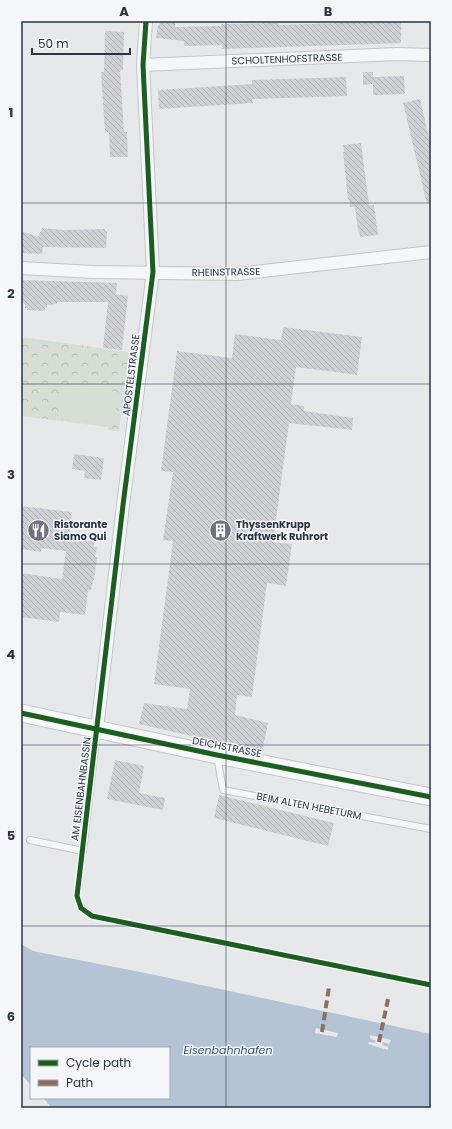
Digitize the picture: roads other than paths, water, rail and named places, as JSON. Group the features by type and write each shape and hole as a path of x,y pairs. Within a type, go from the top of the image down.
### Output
{"street":[{"name":"APOSTELSTRASSE","path":"97,730 123,505 153,272 143,65 146,21"},
{"name":"SCHOLTENHOFSTRASSE","path":"143,65 397,54 431,54"},
{"name":"RHEINSTRASSE","path":"21,268 93,272 237,274 431,252"},
{"name":"DEICHSTRASSE","path":"21,713 217,755 431,797"}],"lane":[{"name":"AM EISENBAHNBASSIN","path":"30,840 83,851 97,730"},
{"name":"BEIM ALTEN HEBETURM","path":"217,755 223,790 431,829"}],"water":[{"name":"Eisenbahnhafen","path":"21,944 33,951 150,974 431,1034 431,1108 52,1108 44,1099 170,1099 170,1047 30,1047 30,1084 21,1074"}],"place":[{"name":"Ristorante Siamo Qui","path":"39,530"},
{"name":"ThyssenKrupp Kraftwerk Ruhrort","path":"220,530"}]}
